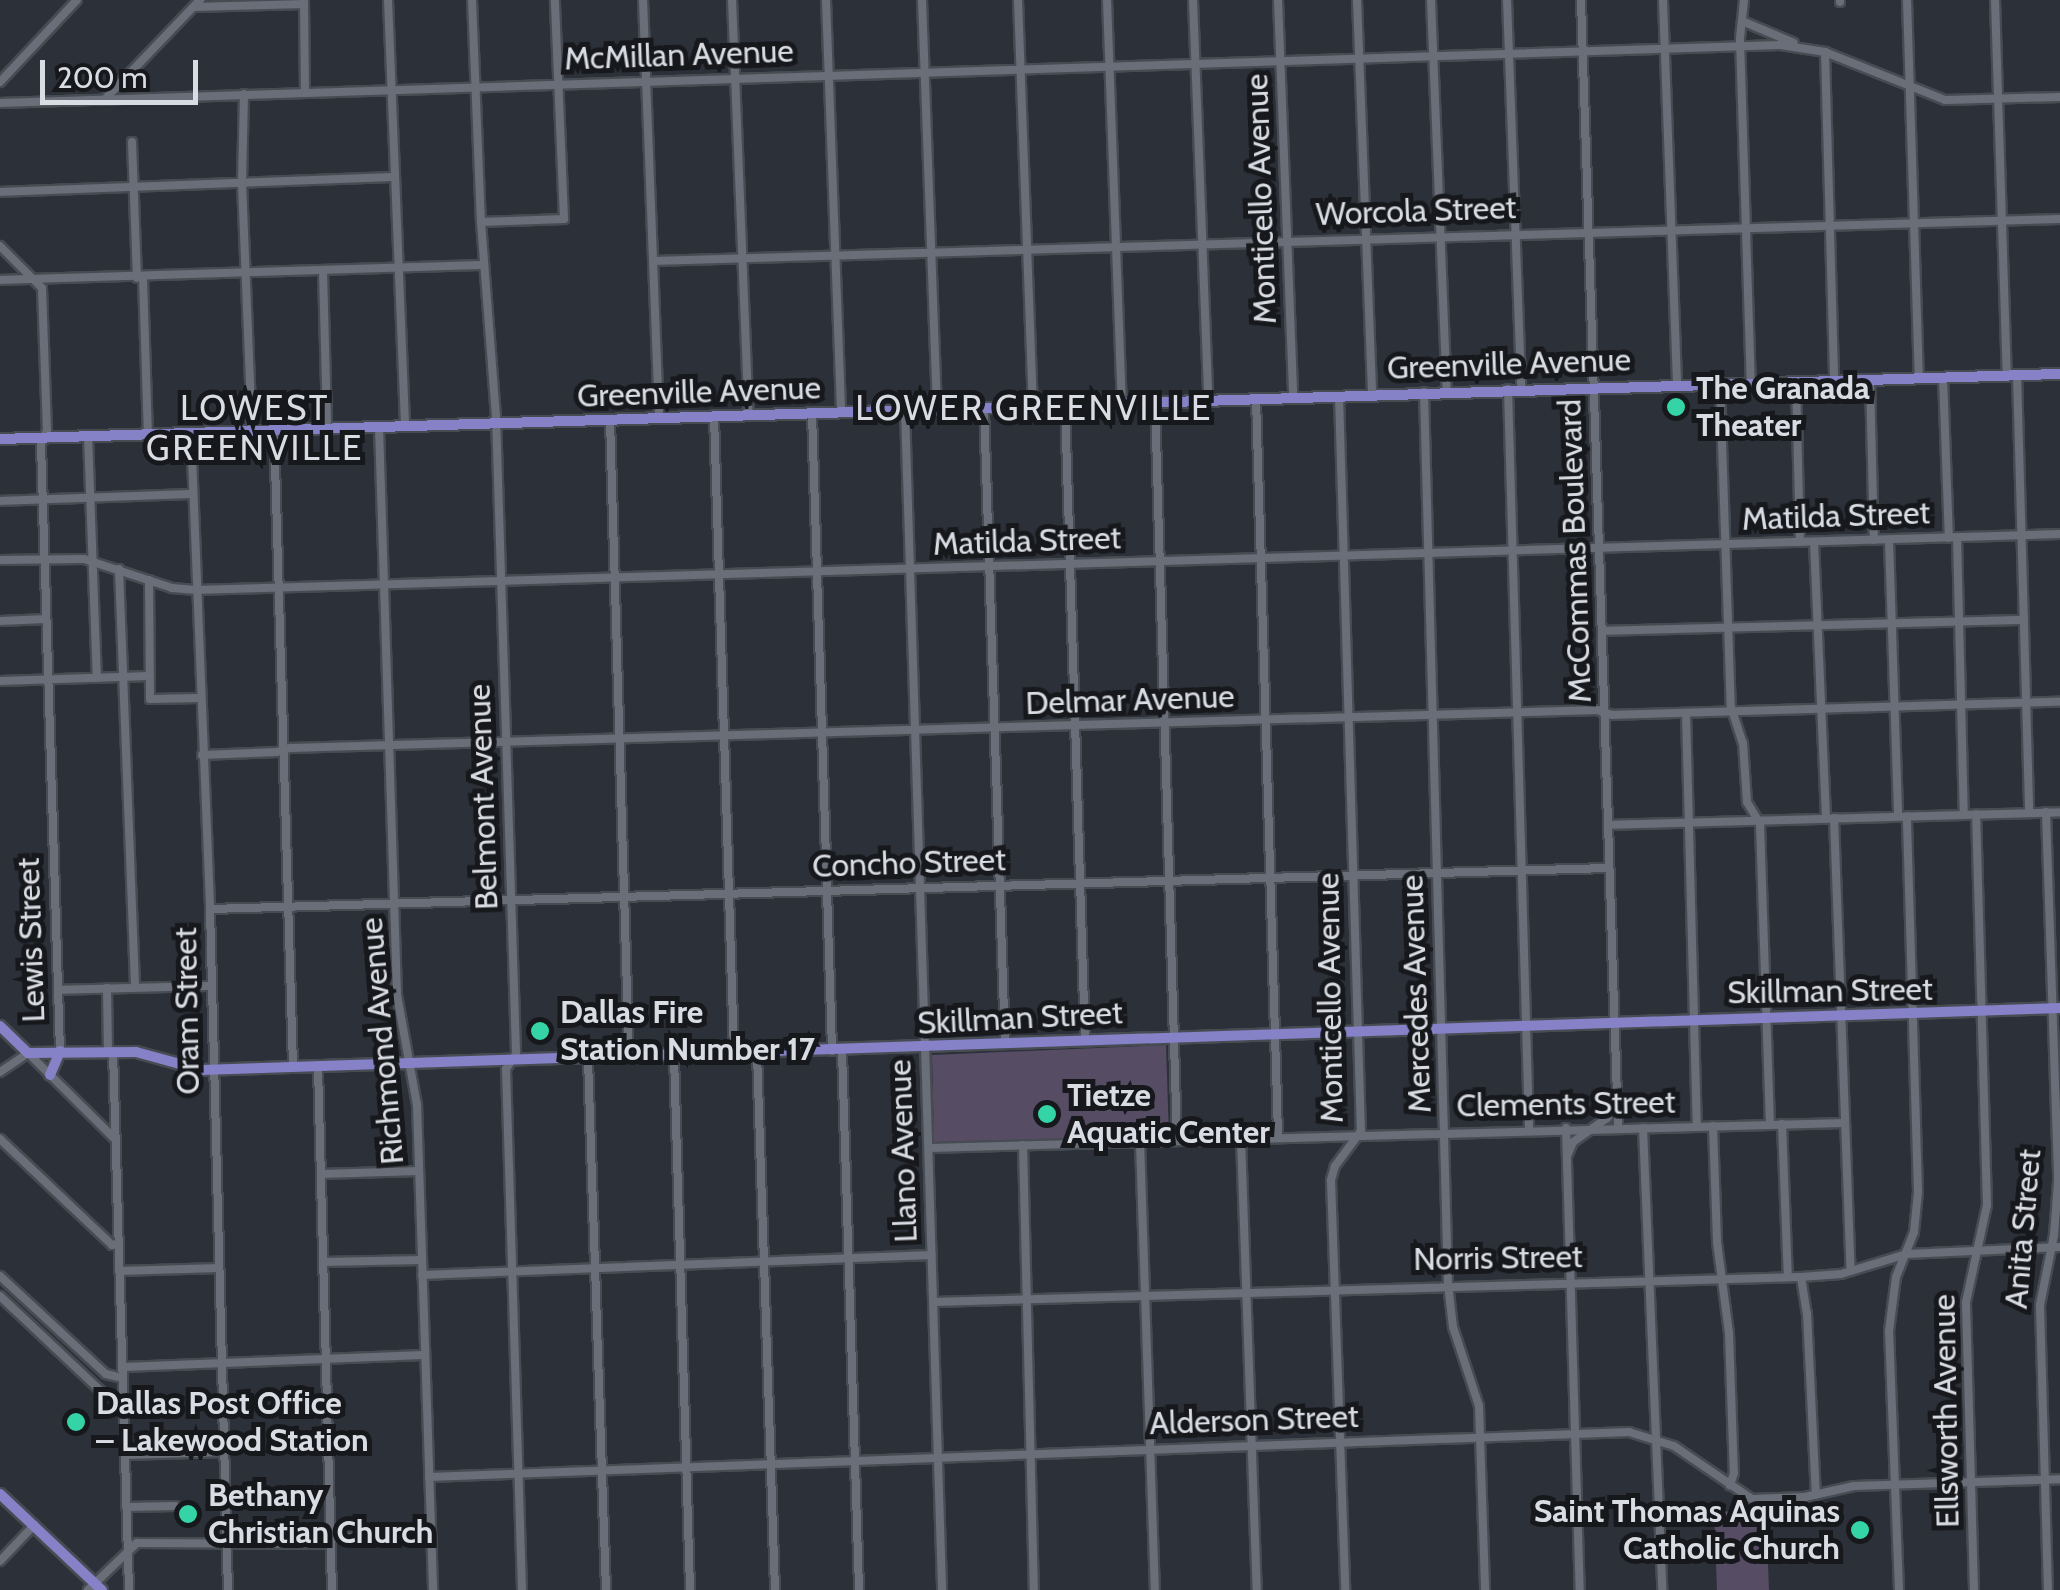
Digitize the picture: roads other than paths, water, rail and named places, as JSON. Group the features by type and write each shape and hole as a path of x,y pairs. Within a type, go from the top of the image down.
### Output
{"main road":[{"name":"Greenville Avenue","path":"0,439 1521,388 2060,374"},
{"name":"Skillman Street","path":"28,1053 110,1051 147,1055 192,1070 214,1070 1614,1021 2057,1011"},
{"path":"0,1026 28,1053"},
{"path":"50,1075 60,1051"},
{"path":"0,1494 95,1588"}],"street":[{"path":"0,82 76,0"},
{"path":"388,0 405,426"},
{"name":"Belmont Avenue","path":"472,0 481,222 496,422 516,1054 506,1069 522,1590"},
{"path":"481,222 564,220 556,0"},
{"path":"643,0 659,418"},
{"path":"732,0 750,415"},
{"path":"826,0 841,412"},
{"path":"922,0 938,409"},
{"path":"1018,0 1033,406"},
{"path":"1107,0 1122,402"},
{"path":"1192,0 1208,399"},
{"name":"Monticello Avenue","path":"1278,0 1293,397"},
{"path":"1357,0 1372,394"},
{"path":"1432,0 1447,392"},
{"path":"1506,0 1521,388"},
{"name":"McCommas Boulevard","path":"1581,0 1618,1128"},
{"path":"1663,0 1677,384"},
{"path":"1744,0 1740,46 1752,382"},
{"path":"1907,0 1919,378"},
{"path":"1995,0 2003,220 2022,535 2029,812"},
{"path":"106,98 197,3 304,2 306,92"},
{"path":"1742,22 1945,100 2060,98"},
{"name":"McMillan Avenue","path":"0,103 1020,67 1798,45"},
{"path":"1824,52 1834,380"},
{"path":"244,94 242,183 252,431"},
{"path":"132,142 148,434"},
{"path":"0,192 395,177"},
{"name":"Worcola Street","path":"653,261 2060,218"},
{"path":"0,246 37,279"},
{"path":"0,280 484,265"},
{"path":"324,271 327,429"},
{"name":"Lewis Street","path":"37,279 42,288 44,558 60,1051"},
{"path":"1943,378 1959,620 1964,814"},
{"path":"1870,380 1874,540"},
{"path":"1796,381 1800,542"},
{"path":"1720,382 1732,712 1743,743 1747,802 1758,820 1770,1125"},
{"path":"1508,389 1529,1129"},
{"name":"Mercedes Avenue","path":"1424,392 1448,1284 1453,1328 1475,1388 1481,1437 1486,1590"},
{"name":"Monticello Avenue","path":"1339,396 1360,1136 1335,1166 1331,1180 1345,1590"},
{"path":"1256,398 1278,1138"},
{"path":"1155,401 1176,1141"},
{"path":"1065,404 1085,1040"},
{"path":"984,408 1005,1044"},
{"name":"Llano Avenue","path":"904,410 942,1590"},
{"path":"812,413 828,891 848,1258 859,1590"},
{"path":"714,416 734,1054"},
{"path":"610,419 629,1058"},
{"name":"Richmond Avenue","path":"380,427 400,1022 411,1064 420,1171 433,1590"},
{"path":"274,430 293,1068"},
{"name":"Oram Street","path":"191,432 210,908 228,1590"},
{"path":"88,436 97,678"},
{"path":"0,501 193,494"},
{"name":"Matilda Street","path":"0,560 92,561 196,590 2060,534"},
{"path":"1889,540 1918,1192 1914,1232 1898,1270 1889,1331 1899,1590"},
{"path":"1814,542 1844,1123 1848,1128 1851,1271"},
{"path":"119,569 135,988"},
{"path":"149,580 150,699 199,698"},
{"path":"0,621 46,619"},
{"path":"1602,631 2024,620"},
{"path":"0,681 149,676"},
{"name":"Delmar Avenue","path":"202,754 391,744 2060,702"},
{"path":"1686,714 1697,1126"},
{"name":"Anita Street","path":"2046,812 2057,1011 2058,1182 2056,1248 2040,1305 2048,1590"},
{"path":"1608,825 2060,812"},
{"name":"Ellsworth Avenue","path":"1974,1590 1966,1302 1987,1205 1976,814"},
{"name":"Concho Street","path":"210,908 1609,868"},
{"path":"58,990 212,986"},
{"path":"107,988 129,1590"},
{"path":"0,1072 28,1053 115,1139"},
{"path":"756,1054 775,1590"},
{"path":"674,1056 690,1590"},
{"path":"588,1059 606,1590"},
{"path":"318,1067 332,1590"},
{"path":"1567,1158 1573,1142 1606,1118 1617,1102"},
{"path":"96,1119 108,1122 114,1115"},
{"name":"Clements Street","path":"929,1148 1844,1123"},
{"path":"1782,1124 1788,1276"},
{"path":"1713,1126 1721,1278 1729,1333 1734,1473 1730,1485"},
{"path":"1566,1128 1580,1590"},
{"path":"1643,1128 1662,1590"},
{"path":"0,1139 112,1245 118,1244"},
{"path":"1241,1139 1257,1590"},
{"path":"1140,1142 1155,1590"},
{"path":"1023,1146 1034,1590"},
{"path":"321,1174 420,1171"},
{"name":"Norris Street","path":"934,1302 1801,1276 1851,1271 1906,1254 2056,1248"},
{"path":"422,1275 932,1255"},
{"path":"1886,1259 1898,1270"},
{"path":"324,1262 422,1260"},
{"path":"119,1270 218,1268"},
{"path":"0,1276 106,1374 122,1378"},
{"path":"1801,1276 1808,1313 1816,1495"},
{"path":"12,1287 0,1297 106,1396 123,1400"},
{"path":"122,1367 425,1355"},
{"name":"Alderson Street","path":"429,1476 1628,1432 1683,1451 1752,1499 1816,1495 1841,1487 2060,1479"},
{"path":"124,1455 224,1452"},
{"path":"126,1507 174,1506"},
{"path":"0,1561 34,1526"},
{"path":"95,1588 128,1548 138,1543 331,1541 430,1534"}],"place":[{"name":"The Granada Theater","path":"1676,407"},
{"name":"Dallas Fire Station Number 17","path":"540,1031"},
{"name":"Tietze Aquatic Center","path":"1047,1114"},
{"name":"Dallas Post Office – Lakewood Station","path":"76,1422"},
{"name":"Bethany Christian Church","path":"188,1514"},
{"name":"Saint Thomas Aquinas Catholic Church","path":"1860,1530"}],"district":[{"name":"LOWER GREENVILLE","path":"1034,408"},
{"name":"LOWEST GREENVILLE","path":"255,428"}]}
